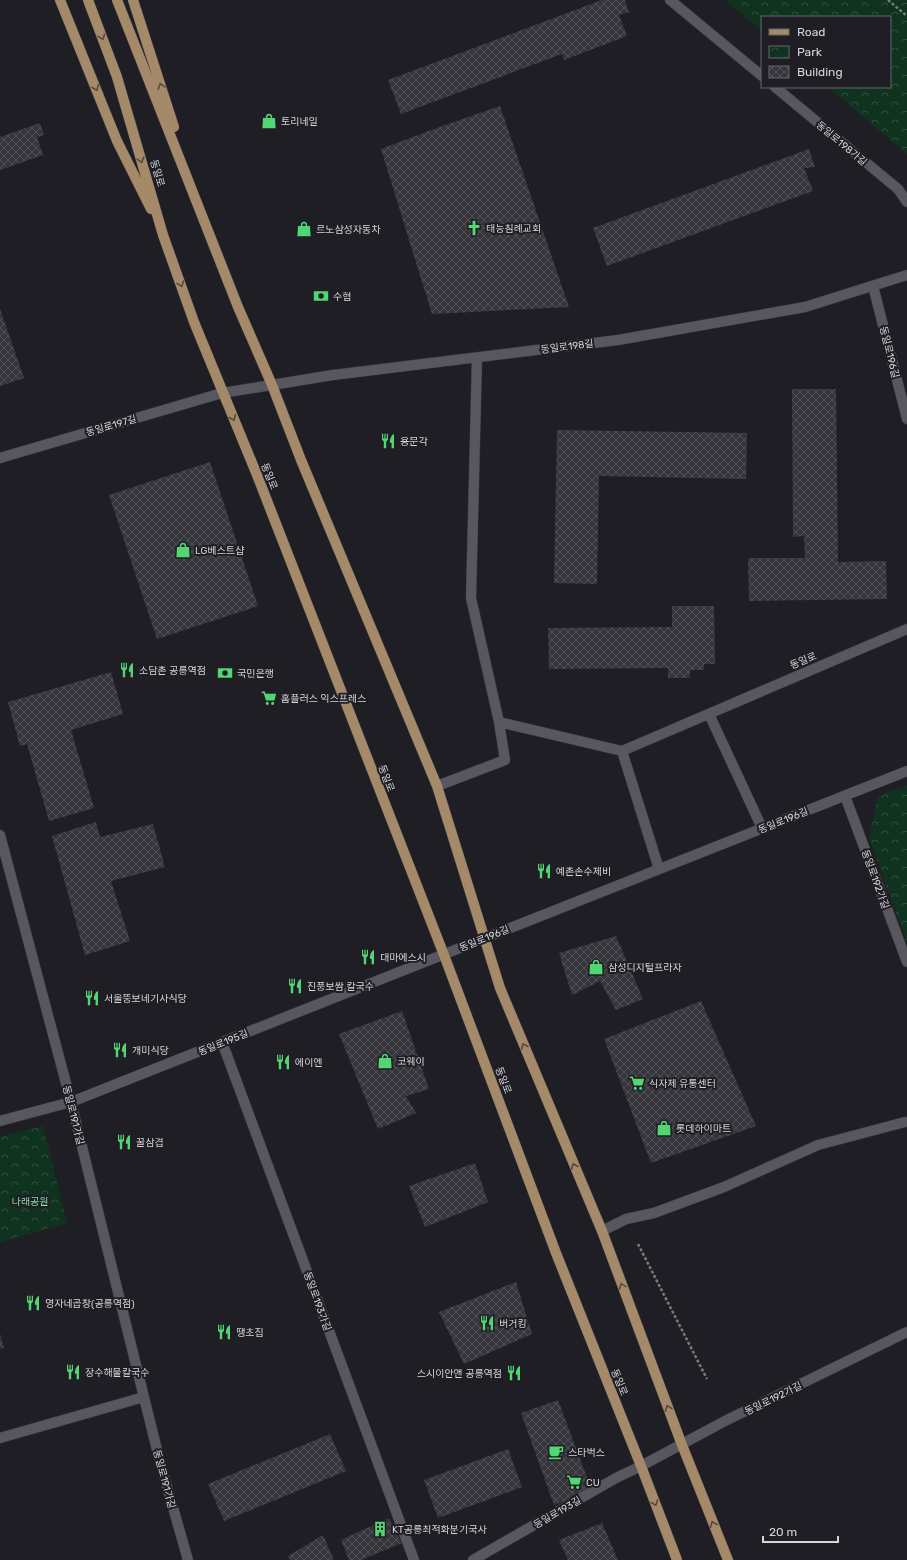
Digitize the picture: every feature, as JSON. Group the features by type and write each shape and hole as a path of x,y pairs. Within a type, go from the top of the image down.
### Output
{"main road":[{"path":"60,0 117,141 163,235"},
{"name":"동일로","path":"88,0 117,77 163,235 194,322 257,475 444,955 556,1253 677,1560"},
{"path":"117,0 238,307 272,385 304,468 437,786 500,988 602,1231 682,1445 728,1560"},
{"path":"133,0 202,216"}],"street":[{"path":"670,0 761,75"},
{"name":"동일로198가길","path":"776,88 898,189 907,202"},
{"name":"동일로198길","path":"222,393 333,375 618,340 805,307 907,274"},
{"name":"동일로196길","path":"873,286 907,419"},
{"path":"437,786 505,760 499,722 472,598 477,358"},
{"name":"동일로197길","path":"0,458 222,393"},
{"name":"동일로","path":"622,751 907,629"},
{"path":"709,714 762,828"},
{"path":"499,722 622,751 659,869"},
{"name":"동일로196길","path":"444,955 907,771"},
{"name":"동일로192가길","path":"845,796 907,962"},
{"name":"동일로191가길","path":"0,835 71,1102 160,1462 188,1560"},
{"name":"동일로195길","path":"0,1121 71,1102 444,955"},
{"name":"동일로193가길","path":"222,1042 414,1560"},
{"path":"602,1231 626,1219 654,1213 724,1187 818,1145 905,1122"},
{"name":"동일로192가길","path":"641,1466 725,1421 907,1332"},
{"path":"0,1438 144,1397"},
{"name":"동일로193길","path":"473,1560 616,1478 641,1466"}],"path":[{"path":"888,0 907,16"},
{"path":"638,1244 707,1379"}],"green space":[{"path":"725,0 907,0 907,154 829,88 891,88 891,16 761,16 761,30"},
{"path":"907,785 907,943 869,838 878,796"},
{"name":"나래공원","path":"43,1126 67,1223 0,1242 0,1137"}],"building":[{"path":"602,0 625,0 629,12 619,15 627,36 564,60 562,54 401,114 388,80"},
{"name":"태능침례교회","path":"500,106 569,307 432,314 381,149"},
{"path":"40,123 44,135 37,137 43,155 0,170 0,137"},
{"path":"809,149 815,167 804,168 813,191 607,266 593,228"},
{"path":"0,309 24,378 0,386"},
{"path":"792,389 836,389 838,562 886,561 887,599 749,601 748,558 805,558 804,536 793,537"},
{"path":"557,430 747,433 746,479 599,476 597,584 554,583"},
{"name":"LG베스트샵","path":"210,462 258,606 157,639 109,495"},
{"path":"672,606 714,606 715,664 704,664 704,670 690,670 690,678 668,678 668,668 549,669 548,628 672,627"},
{"path":"111,672 123,714 71,730 94,808 49,821 27,744 20,746 8,702"},
{"path":"96,822 100,837 153,824 165,867 111,881 130,941 85,955 52,836"},
{"name":"삼성디지털프라자","path":"616,936 643,999 616,1010 600,981 572,995 559,953"},
{"path":"701,1001 756,1126 651,1163 604,1039"},
{"name":"코웨이","path":"402,1011 429,1089 406,1096 416,1113 378,1129 339,1034"},
{"path":"475,1163 488,1202 425,1227 409,1186"},
{"name":"버거킹","path":"516,1282 532,1334 464,1364 439,1312"},
{"path":"0,1334 4,1348 0,1349"},
{"name":"스타벅스","path":"558,1400 592,1491 554,1505 521,1413"},
{"path":"330,1434 346,1471 224,1521 208,1484"},
{"path":"508,1449 522,1487 438,1518 424,1480"},
{"name":"KT공릉최적화분기국사","path":"389,1518 402,1543 361,1560 349,1560 341,1540"},
{"path":"602,1523 618,1560 568,1560 559,1540"},
{"path":"323,1535 334,1560 290,1560 288,1556"}],"place":[{"name":"토리네일","path":"269,121"},
{"name":"태능침례교회","path":"474,228"},
{"name":"르노삼성자동차","path":"304,229"},
{"name":"수협","path":"321,296"},
{"name":"용문각","path":"388,441"},
{"name":"LG베스트샵","path":"183,550"},
{"name":"소담촌 공릉역점","path":"127,670"},
{"name":"국민은행","path":"225,673"},
{"name":"홈플러스 익스프레스","path":"269,698"},
{"name":"예촌손수제비","path":"544,871"},
{"name":"대마에스시","path":"368,957"},
{"name":"삼성디지털프라자","path":"596,967"},
{"name":"진풍보쌈 칼국수","path":"295,986"},
{"name":"서울뚱보네기사식당","path":"92,998"},
{"name":"개미식당","path":"120,1050"},
{"name":"코웨이","path":"385,1061"},
{"name":"에이엔","path":"283,1062"},
{"name":"식자제 유통센터","path":"637,1083"},
{"name":"롯데하이마트","path":"664,1128"},
{"name":"꿀삼겹","path":"124,1142"},
{"name":"영자네곱창(공릉역점)","path":"33,1303"},
{"name":"버거킹","path":"487,1323"},
{"name":"땡초집","path":"224,1332"},
{"name":"장수해물칼국수","path":"73,1372"},
{"name":"스시이안앤 공릉역점","path":"514,1373"},
{"name":"스타벅스","path":"556,1452"},
{"name":"CU","path":"574,1482"},
{"name":"KT공릉최적화분기국사","path":"380,1529"}]}
